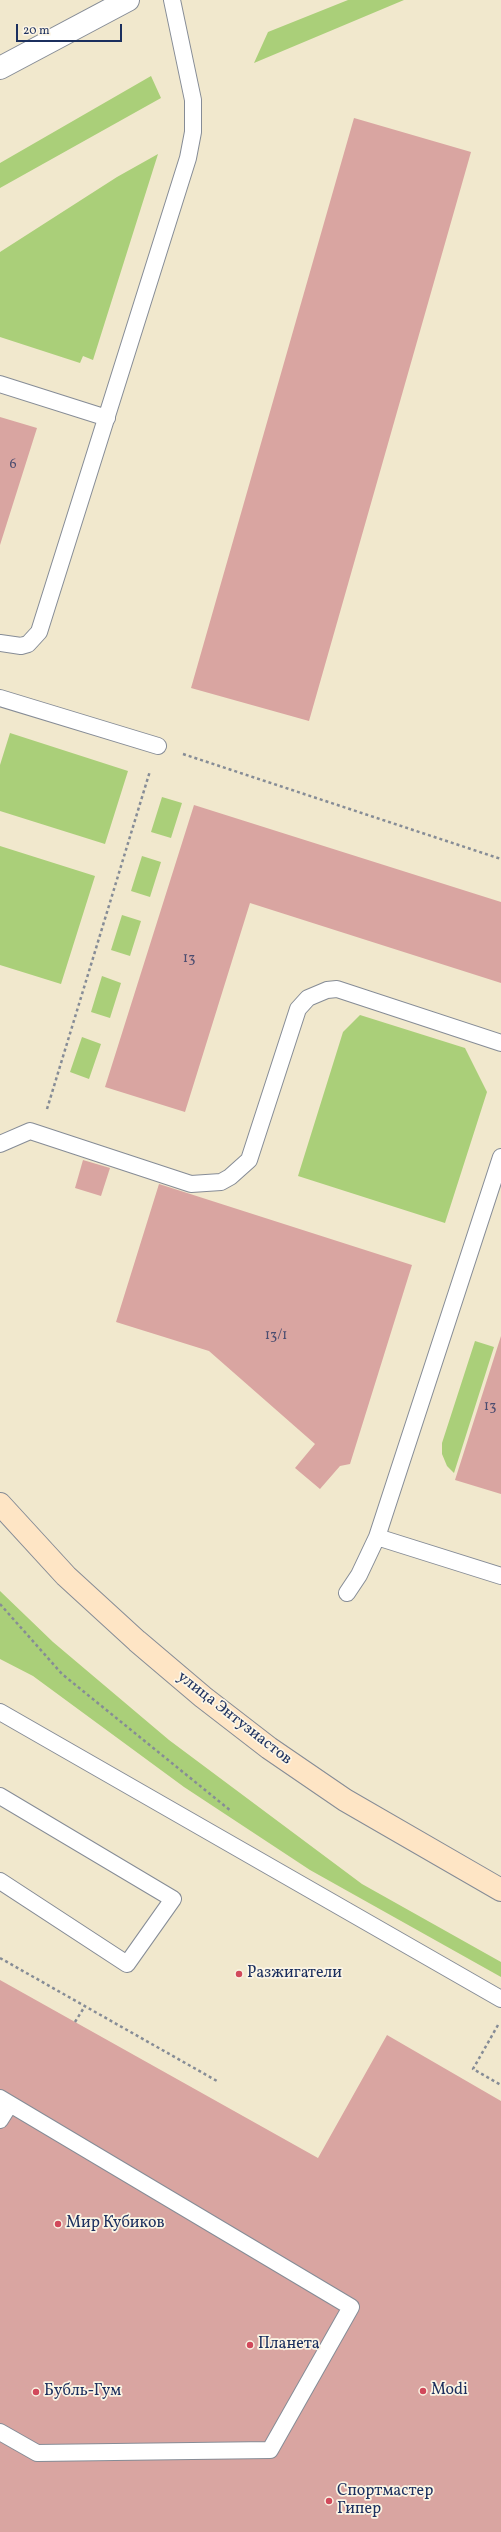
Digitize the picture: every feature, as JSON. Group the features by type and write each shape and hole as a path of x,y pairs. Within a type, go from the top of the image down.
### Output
{"main road":[{"name":"улица Энтузиастов","path":"0,1504 66,1576 137,1641 203,1697 270,1748 345,1800 500,1887"}],"street":[{"path":"0,68 128,0"}],"lane":[{"path":"0,643 21,646 28,644 39,632 191,145 193,100 172,0"},
{"path":"0,384 107,418"},
{"path":"0,698 158,746"},
{"path":"0,1144 30,1131 191,1184 207,1184 230,1177 249,1160 298,1009 308,998 327,990 337,989 501,1043"},
{"path":"347,1593 362,1570 378,1537 501,1157"},
{"path":"378,1537 501,1576"},
{"path":"0,1712 501,1999"},
{"path":"0,1796 173,1899 127,1964 0,1881"},
{"path":"0,2120 5,2101 351,2307 270,2450 37,2453 0,2432"}],"path":[{"path":"39,1134 158,746 501,860"},
{"path":"0,1604 62,1674 235,1814"},
{"path":"0,1958 217,2081"},
{"path":"75,2022 85,2006"},
{"path":"501,2019 473,2069 501,2085"}],"green space":[{"path":"348,0 404,0 254,63 268,32"},
{"path":"151,76 161,98 0,188 0,163"},
{"path":"158,154 93,360 83,356 80,363 0,337 0,252 117,177"},
{"path":"10,733 128,771 105,844 0,811 0,765"},
{"path":"162,797 182,803 171,838 151,832"},
{"path":"0,846 95,876 61,984 0,965"},
{"path":"142,856 161,862 150,897 131,891"},
{"path":"122,915 141,921 130,956 111,950"},
{"path":"102,976 121,983 110,1018 91,1012"},
{"path":"360,1015 465,1048 487,1092 445,1223 298,1176 343,1032"},
{"path":"82,1037 101,1044 89,1079 70,1072"},
{"path":"475,1341 494,1347 454,1473 447,1466 442,1454 442,1443"},
{"path":"0,1591 53,1642 169,1740 362,1884 501,1962 501,1977 310,1870 184,1787 33,1676 0,1659"}],"building":[{"path":"354,118 471,152 309,721 191,688"},
{"path":"0,417 37,428 0,545"},
{"path":"194,805 501,902 501,983 250,903 185,1112 105,1087"},
{"path":"83,1160 110,1168 101,1196 75,1188"},
{"path":"159,1184 412,1265 350,1464 340,1466 320,1489 295,1468 315,1444 209,1351 116,1322"},
{"path":"501,1336 501,1494 455,1480"},
{"name":"Планета","path":"0,1980 318,2158 387,2035 501,2101 501,2532 0,2532"}],"place":[{"name":"Разжигатели","path":"239,1974"},
{"name":"Мир Кубиков","path":"58,2224"},
{"name":"Планета","path":"250,2345"},
{"name":"Modi","path":"423,2391"},
{"name":"Бубль-Гум","path":"36,2392"},
{"name":"Спортмастер Гипер","path":"329,2501"}]}
